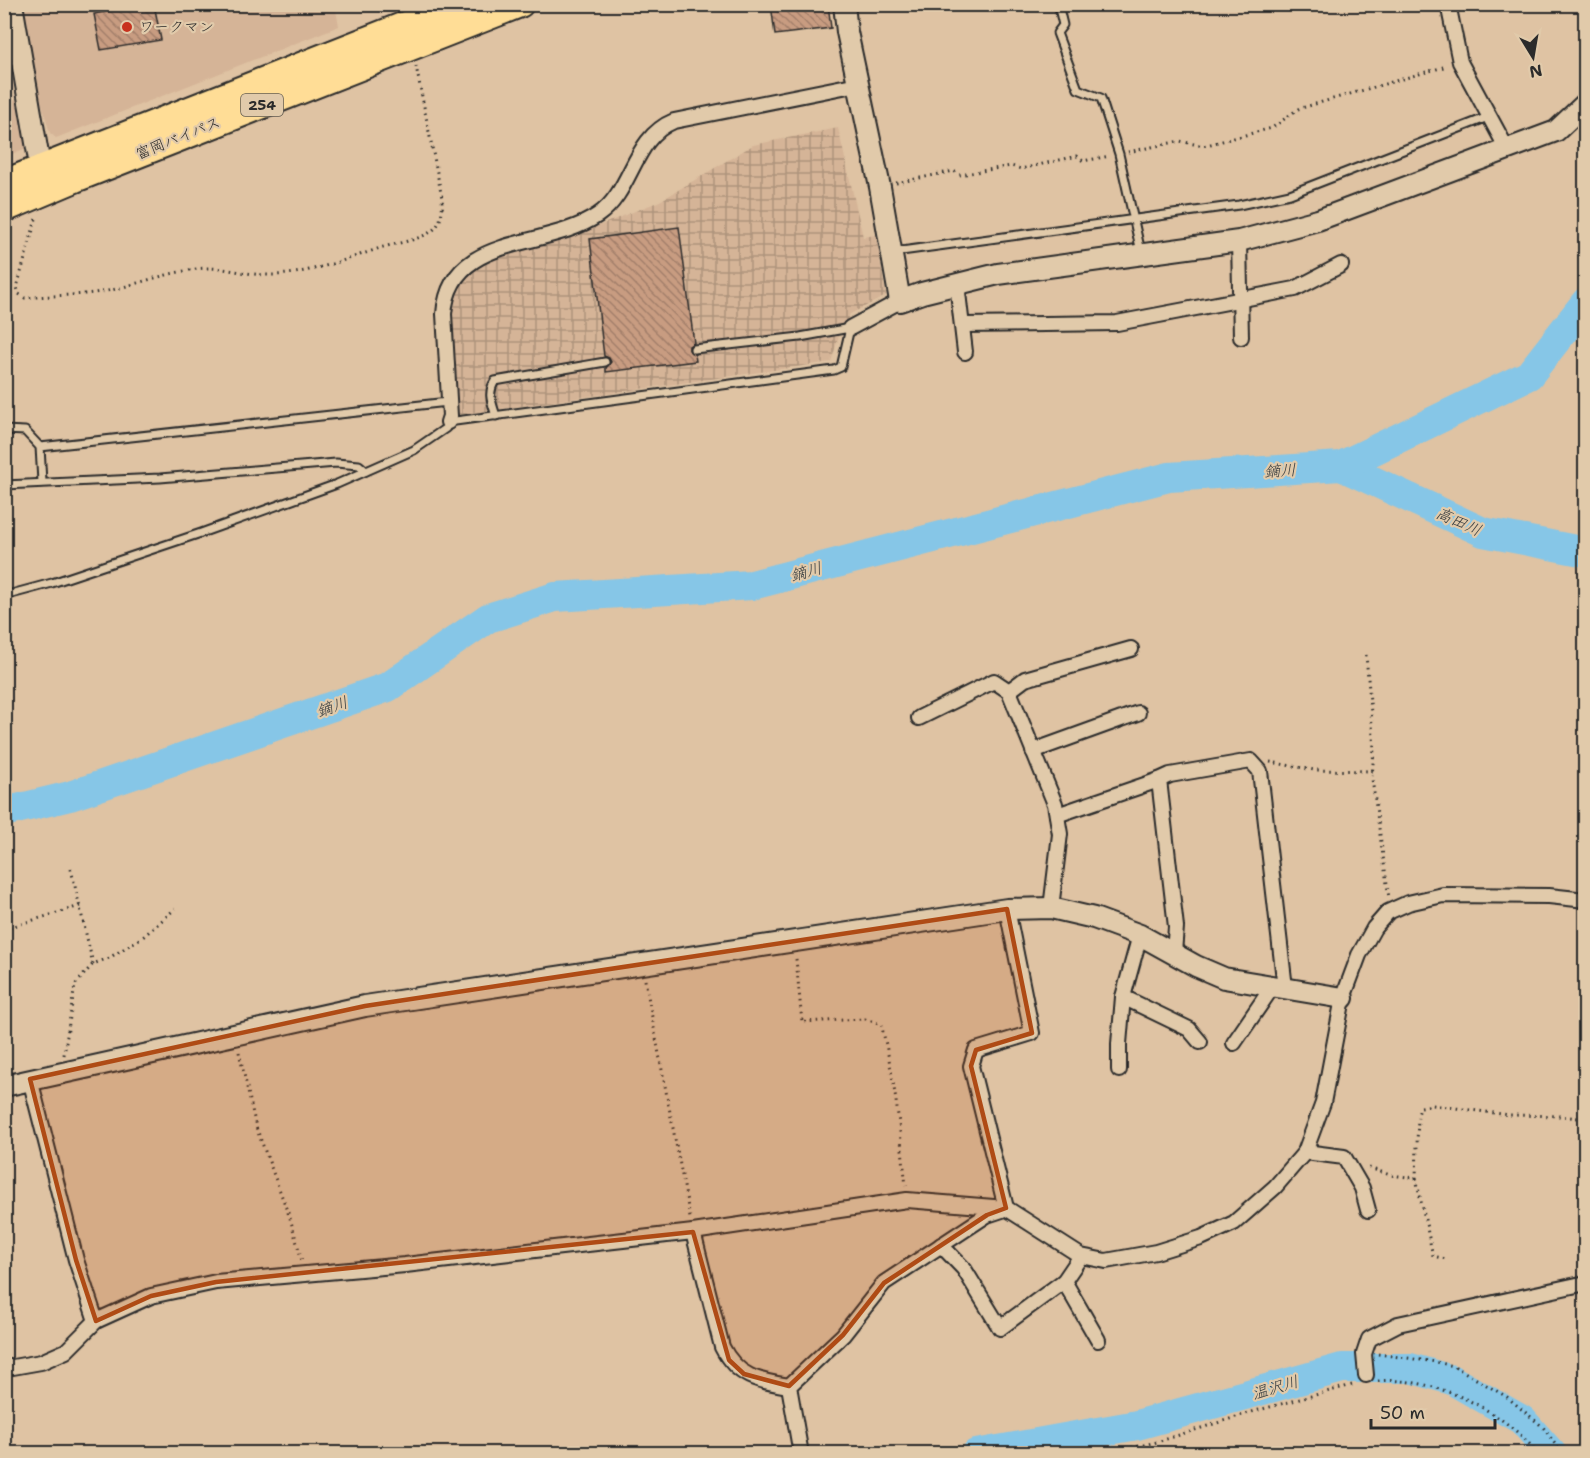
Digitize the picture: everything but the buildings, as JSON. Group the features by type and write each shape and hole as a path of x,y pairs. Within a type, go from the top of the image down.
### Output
{"highway":[{"name":"富岡バイパス","path":"4,209 40,185 458,4"},
{"name":"富岡バイパス","path":"4,183 40,185 520,4"}],"street":[{"path":"12,4 40,185"},
{"path":"844,4 847,32 880,187 900,301"},
{"path":"1448,4 1460,62 1507,149"},
{"path":"448,422 450,416 445,298 453,280 462,269 473,260 492,252 563,231 598,215 618,194 650,137 674,121 858,84"},
{"path":"850,328 900,301 998,274 1239,241 1318,220 1556,131 1586,104"},
{"path":"1239,241 1241,337"},
{"path":"963,325 1117,323 1295,289 1341,265"},
{"path":"957,284 965,352"},
{"path":"1009,691 1025,679 1131,649"},
{"path":"919,718 994,681 1009,691 1056,804 1060,834 1051,908"},
{"path":"1033,750 1138,713"},
{"path":"1057,815 1170,775 1251,761 1260,771 1279,987 1234,1043"},
{"path":"1159,780 1176,927 1174,953"},
{"path":"4,1366 13,1367 41,1362 66,1351 96,1321 151,1296 216,1282 405,1265 693,1232 907,1200 1006,1208 1081,1256 1106,1261 1156,1252 1201,1238 1234,1223 1275,1187 1305,1152 1323,1103 1343,998 1359,955 1374,928 1391,911 1408,903 1443,895 1549,896 1586,900"},
{"path":"4,1086 63,1071 365,1006 1007,909 1051,908 1094,918 1140,935 1196,966 1224,978 1343,998"},
{"path":"1006,1208 971,1066 976,1050 1032,1033 1007,909"},
{"path":"1119,1070 1123,997 1140,935"},
{"path":"1123,997 1189,1029 1200,1042"},
{"path":"30,1079 76,1260 96,1321"},
{"path":"1305,1152 1344,1157 1362,1188 1368,1210"},
{"path":"789,1386 843,1335 884,1283 987,1215 1006,1208"},
{"path":"693,1232 722,1347 729,1360 744,1374 764,1382 789,1386"},
{"path":"941,1245 964,1269 1000,1328 1064,1281 1081,1256"},
{"path":"1064,1281 1098,1340"},
{"path":"1366,1378 1364,1354 1369,1339 1398,1323 1586,1283"},
{"path":"789,1386 801,1454"}],"lane":[{"path":"1058,4 1063,25 1057,33 1078,89 1101,98 1119,154 1141,255"},
{"path":"891,252 1239,205 1290,194 1488,117"},
{"path":"4,596 52,583 201,533 337,484 414,450 446,428 448,422 834,370 841,367 850,328 800,337 694,349"},
{"path":"496,416 490,394 495,381 605,362"},
{"path":"40,447 448,402"},
{"path":"4,430 25,431 40,447 42,482"},
{"path":"4,485 160,478 336,463 359,465 366,471"}],"path":[{"path":"40,185 31,243 20,270 17,287 19,294 25,298 110,290 197,269 216,268 268,276 283,274 351,260 378,248 421,236 438,224 443,211 418,72 409,47"},
{"path":"880,187 954,171 959,175 1011,166 1021,169 1077,156 1083,160 1180,141 1203,146 1272,128 1298,109 1460,62"},
{"path":"1366,655 1374,748 1373,771 1391,911"},
{"path":"1251,761 1271,762 1314,770 1373,771"},
{"path":"71,869 93,963"},
{"path":"4,929 80,906"},
{"path":"63,1071 75,985 93,963 109,958 144,936 175,909"},
{"path":"794,941 802,1023 866,1019 881,1024 891,1062 898,1108 907,1200"},
{"path":"642,964 693,1232"},
{"path":"235,1034 256,1127 290,1218 306,1274"},
{"path":"1446,1259 1433,1256 1416,1178 1418,1114 1421,1107 1432,1105 1510,1114 1586,1119"},
{"path":"1344,1157 1354,1156 1368,1168 1390,1175 1416,1178"},
{"path":"1364,1354 1381,1354 1454,1366 1507,1397 1543,1427 1562,1454"},
{"path":"1102,1454 1157,1442 1366,1378 1420,1383 1467,1400 1517,1431 1538,1454"}],"highlighted area":[{"path":"1007,909 1032,1033 976,1050 971,1066 1006,1208 987,1215 884,1283 843,1335 789,1386 744,1374 729,1360 693,1232 216,1282 151,1296 96,1321 76,1260 30,1079 365,1006"}],"shaded area":[{"path":"25,5 335,5 339,26 56,138 50,133 31,66"},
{"path":"19,99 26,148 5,157 4,103"},
{"path":"838,128 863,237 876,235 886,296 850,314 839,336 831,362 457,415 451,309 460,281 469,273 479,266 502,257 586,231 660,201 753,145"}],"waterway":[{"name":"鏑川","path":"4,812 70,796 388,687 488,618 555,597 752,585 1169,477 1341,466 1529,375 1586,302"},
{"name":"高田川","path":"1341,466 1483,532 1586,552"},
{"name":"温沢川","path":"976,1454 1137,1425 1342,1368 1410,1368 1452,1380 1522,1420 1552,1454"}],"place":[{"name":"ワークマン","path":"127,27"}]}
